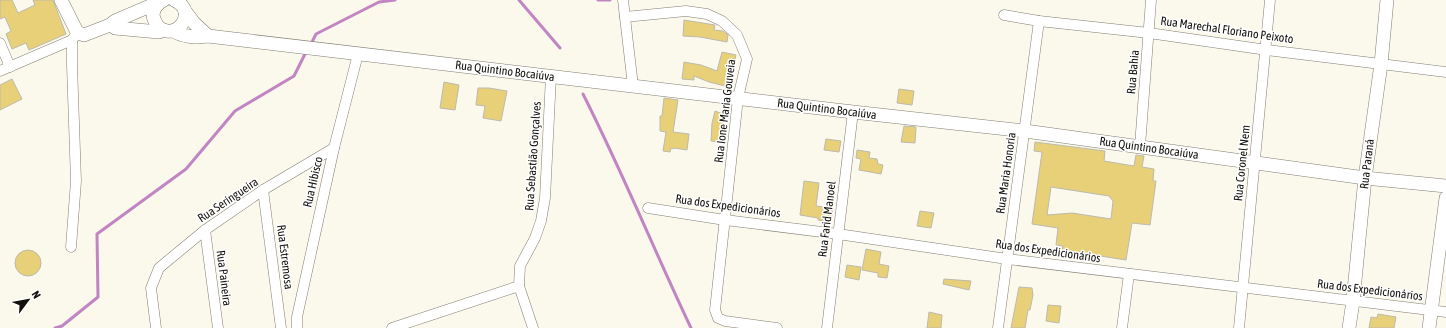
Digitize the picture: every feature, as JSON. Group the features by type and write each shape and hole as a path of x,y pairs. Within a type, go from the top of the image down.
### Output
{"street":[{"path":"62,0 74,36 72,66 76,181 71,247"},
{"path":"175,0 180,3 194,23 208,36"},
{"name":"Rua Bahia","path":"1140,146 1151,0"},
{"name":"Rua Coronel Nem","path":"1239,328 1267,50 1270,0"},
{"name":"Rua Paraná","path":"1349,328 1365,178 1381,64 1387,0"},
{"path":"623,2 633,86"},
{"path":"161,3 153,14 154,19 156,24 169,31 182,25 186,16 185,11"},
{"path":"0,71 74,36 84,35 110,25 115,21 150,6 161,3"},
{"name":"Rua Ione Maria Gouveia","path":"625,17 686,11 707,14 722,21 737,34 746,59 738,98 715,310 718,318 725,321 777,328"},
{"name":"Rua Marechal Floriano Peixoto","path":"1004,15 1039,21 1149,33 1267,50 1446,72"},
{"name":"Rua Maria Honoria","path":"998,328 1039,21"},
{"name":"Rua Quintino Bocaiúva","path":"110,25 115,28 159,32 169,31 178,34 200,37 208,36 1025,131 1365,178 1446,186"},
{"path":"0,43 10,67"},
{"name":"Rua Hibisco","path":"297,328 297,317 334,148 358,54"},
{"name":"Rua Sebastião Gonçalves","path":"533,328 519,286 520,266 535,238 541,221 545,198 551,76"},
{"name":"Rua Farid Manoel","path":"827,328 853,112"},
{"name":"Rua Seringueira","path":"156,328 151,288 159,268 205,230 264,190 334,148"},
{"name":"Rua Estremosa","path":"264,190 281,328"},
{"path":"1429,328 1446,198"},
{"name":"Rua dos Expedicionários","path":"648,208 1007,259 1446,312"},
{"name":"Rua Paineira","path":"205,230 218,328"},
{"path":"1122,328 1129,274"},
{"path":"392,328 519,286"},
{"path":"281,328 297,317"}],"building":[{"path":"0,0 12,0 18,13 35,5 33,0 53,0 66,34 29,50 26,43 12,49 6,34 11,31 5,17 0,19"},
{"path":"684,20 715,25 714,30 723,31 728,35 727,42 700,37 683,36"},
{"path":"722,52 736,55 729,87 709,82 694,76 694,80 682,79 684,62 701,65 717,71"},
{"path":"12,79 22,99 0,110 0,85"},
{"path":"444,82 459,85 455,110 440,108"},
{"path":"478,88 507,91 501,121 483,118 485,106 476,105"},
{"path":"899,89 914,91 912,105 897,103"},
{"path":"664,98 678,100 673,132 689,134 687,150 671,148 670,152 663,151 666,132 660,131 660,116 662,116"},
{"path":"715,111 725,115 721,127 720,142 711,141 712,123"},
{"path":"904,126 916,127 915,143 901,142"},
{"path":"826,139 841,141 839,152 824,150"},
{"path":"1035,142 1105,151 1104,161 1134,166 1136,155 1144,156 1142,167 1154,169 1153,181 1156,181 1150,225 1132,223 1126,260 1062,250 1063,246 1056,245 1058,228 1032,224 1042,152 1034,151","holes":["1051,187 1109,196 1113,201 1111,219 1072,213 1047,215"]},
{"path":"857,150 870,152 869,158 877,159 878,164 883,165 881,174 859,170 861,159 856,158"},
{"path":"804,181 819,183 816,206 833,208 831,222 800,215"},
{"path":"920,211 934,213 931,228 917,226"},
{"path":"866,249 881,252 879,264 889,266 887,278 878,277 878,273 862,270"},
{"path":"28,250 37,254 41,263 37,272 28,276 19,272 15,263 19,254"},
{"path":"847,265 861,267 859,280 845,277"},
{"path":"944,279 971,281 969,290 943,284"},
{"path":"1019,287 1032,288 1033,295 1030,310 1028,310 1025,328 1011,328"},
{"path":"1048,305 1061,306 1059,323 1046,321"},
{"path":"929,312 942,315 941,328 927,328"},
{"path":"1378,314 1396,317 1394,328 1369,328 1371,317 1377,318"}],"waterway":[{"path":"311,44 316,34 379,2 395,0"},
{"path":"519,0 560,48"},
{"path":"598,0 610,0"},
{"path":"55,328 62,326 98,297 97,234 186,169 235,111 294,76 307,50"},
{"path":"583,94 691,328"}]}
